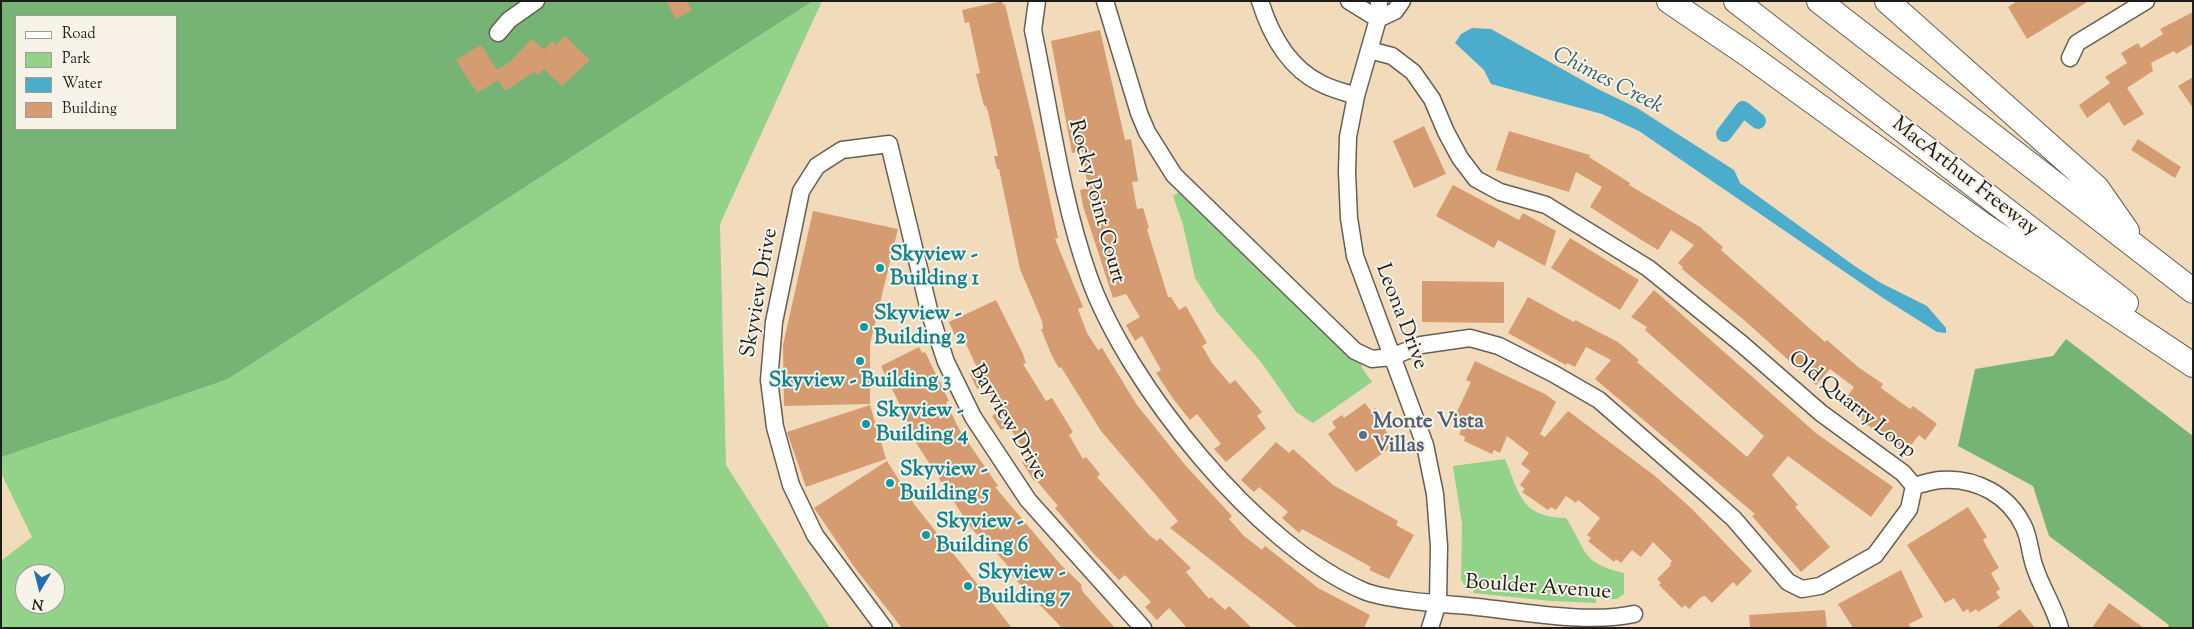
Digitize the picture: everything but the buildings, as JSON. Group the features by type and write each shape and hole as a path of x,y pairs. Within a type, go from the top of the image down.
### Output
{"highway":[{"path":"1668,1 1747,54 1982,225 2193,365"},
{"name":"MacArthur Freeway","path":"1736,1 2193,355"},
{"path":"1819,1 2193,291"},
{"path":"1887,1 2097,188 2141,252"}],"street":[{"path":"498,33 509,20 536,1"},
{"name":"Rocky Point Court","path":"1037,1 1032,30 1068,199 1089,276 1112,330 1144,382 1170,418 1219,476 1256,515 1300,554 1366,592 1438,602"},
{"path":"1105,1 1139,113 1147,132 1174,175 1355,351 1372,359 1391,358"},
{"path":"1260,1 1276,42 1297,65 1318,83 1356,96"},
{"path":"1349,1 1378,19 1395,11 1402,1"},
{"name":"Leona Drive","path":"1379,1 1378,19 1356,96 1348,137 1349,218 1354,256 1391,358 1411,403 1425,445 1435,494 1439,546 1438,602 1430,628"},
{"path":"2070,58 2077,43 2146,1"},
{"name":"Old Quarry Loop","path":"1369,50 1392,56 1414,72 1432,99 1446,132 1460,158 1476,179 1500,192 1546,205 1648,268 1743,345 1821,413 1903,473 1914,486 1909,509 1875,554 1820,586 1802,589 1788,582 1734,519 1599,400 1554,374 1499,346 1470,338 1421,345 1391,358"},
{"name":"Skyview Drive","path":"884,628 815,535 791,485 775,427 769,380 774,322 801,191 817,166 842,150 889,144"},
{"name":"Bayview Drive","path":"889,144 930,314 946,362 974,416 1028,500 1143,628"},
{"path":"1914,486 1940,480 1966,481 1987,488 2010,504 2025,528 2035,568 2056,612 2060,628"},
{"name":"Boulder Avenue","path":"1438,602 1547,615 1616,618 1634,614"}],"green space":[{"path":"1,1 813,1 228,379 1,457"},
{"path":"813,1 822,1 720,224 726,465 830,628 1,628 1,561 32,537 1,473 1,450 228,379"},
{"path":"1181,191 1361,362 1362,368 1372,382 1313,423 1296,412 1261,362 1217,312 1195,278 1183,225 1173,196"},
{"path":"2066,339 2193,436 2193,628 2167,628 2169,625 2049,536 2033,486 1958,446 1975,369 2053,356"},
{"path":"1505,459 1524,502 1540,513 1551,517 1566,518 1586,554 1592,560 1599,565 1624,573 1624,594 1617,599 1596,599 1596,603 1551,601 1473,593 1474,589 1465,586 1461,579 1462,524 1453,466"}],"water":[{"path":"1472,28 1491,29 1596,88 1637,108 1734,170 1740,183 1856,267 1881,283 1927,306 1946,328 1946,333 1937,332 1880,296 1639,131 1602,114 1491,84 1484,70 1455,43 1461,34"}],"waterway":[{"name":"Chimes Creek","path":"1724,134 1743,109 1758,121"}],"place":[{"name":"Skyview - Building 1","path":"880,268"},
{"name":"Skyview - Building 2","path":"864,327"},
{"name":"Skyview - Building 3","path":"860,361"},
{"name":"Skyview - Building 4","path":"866,424"},
{"name":"Monte Vista Villas","path":"1363,435"},
{"name":"Skyview - Building 5","path":"890,483"},
{"name":"Skyview - Building 6","path":"926,535"},
{"name":"Skyview - Building 7","path":"968,586"}]}
